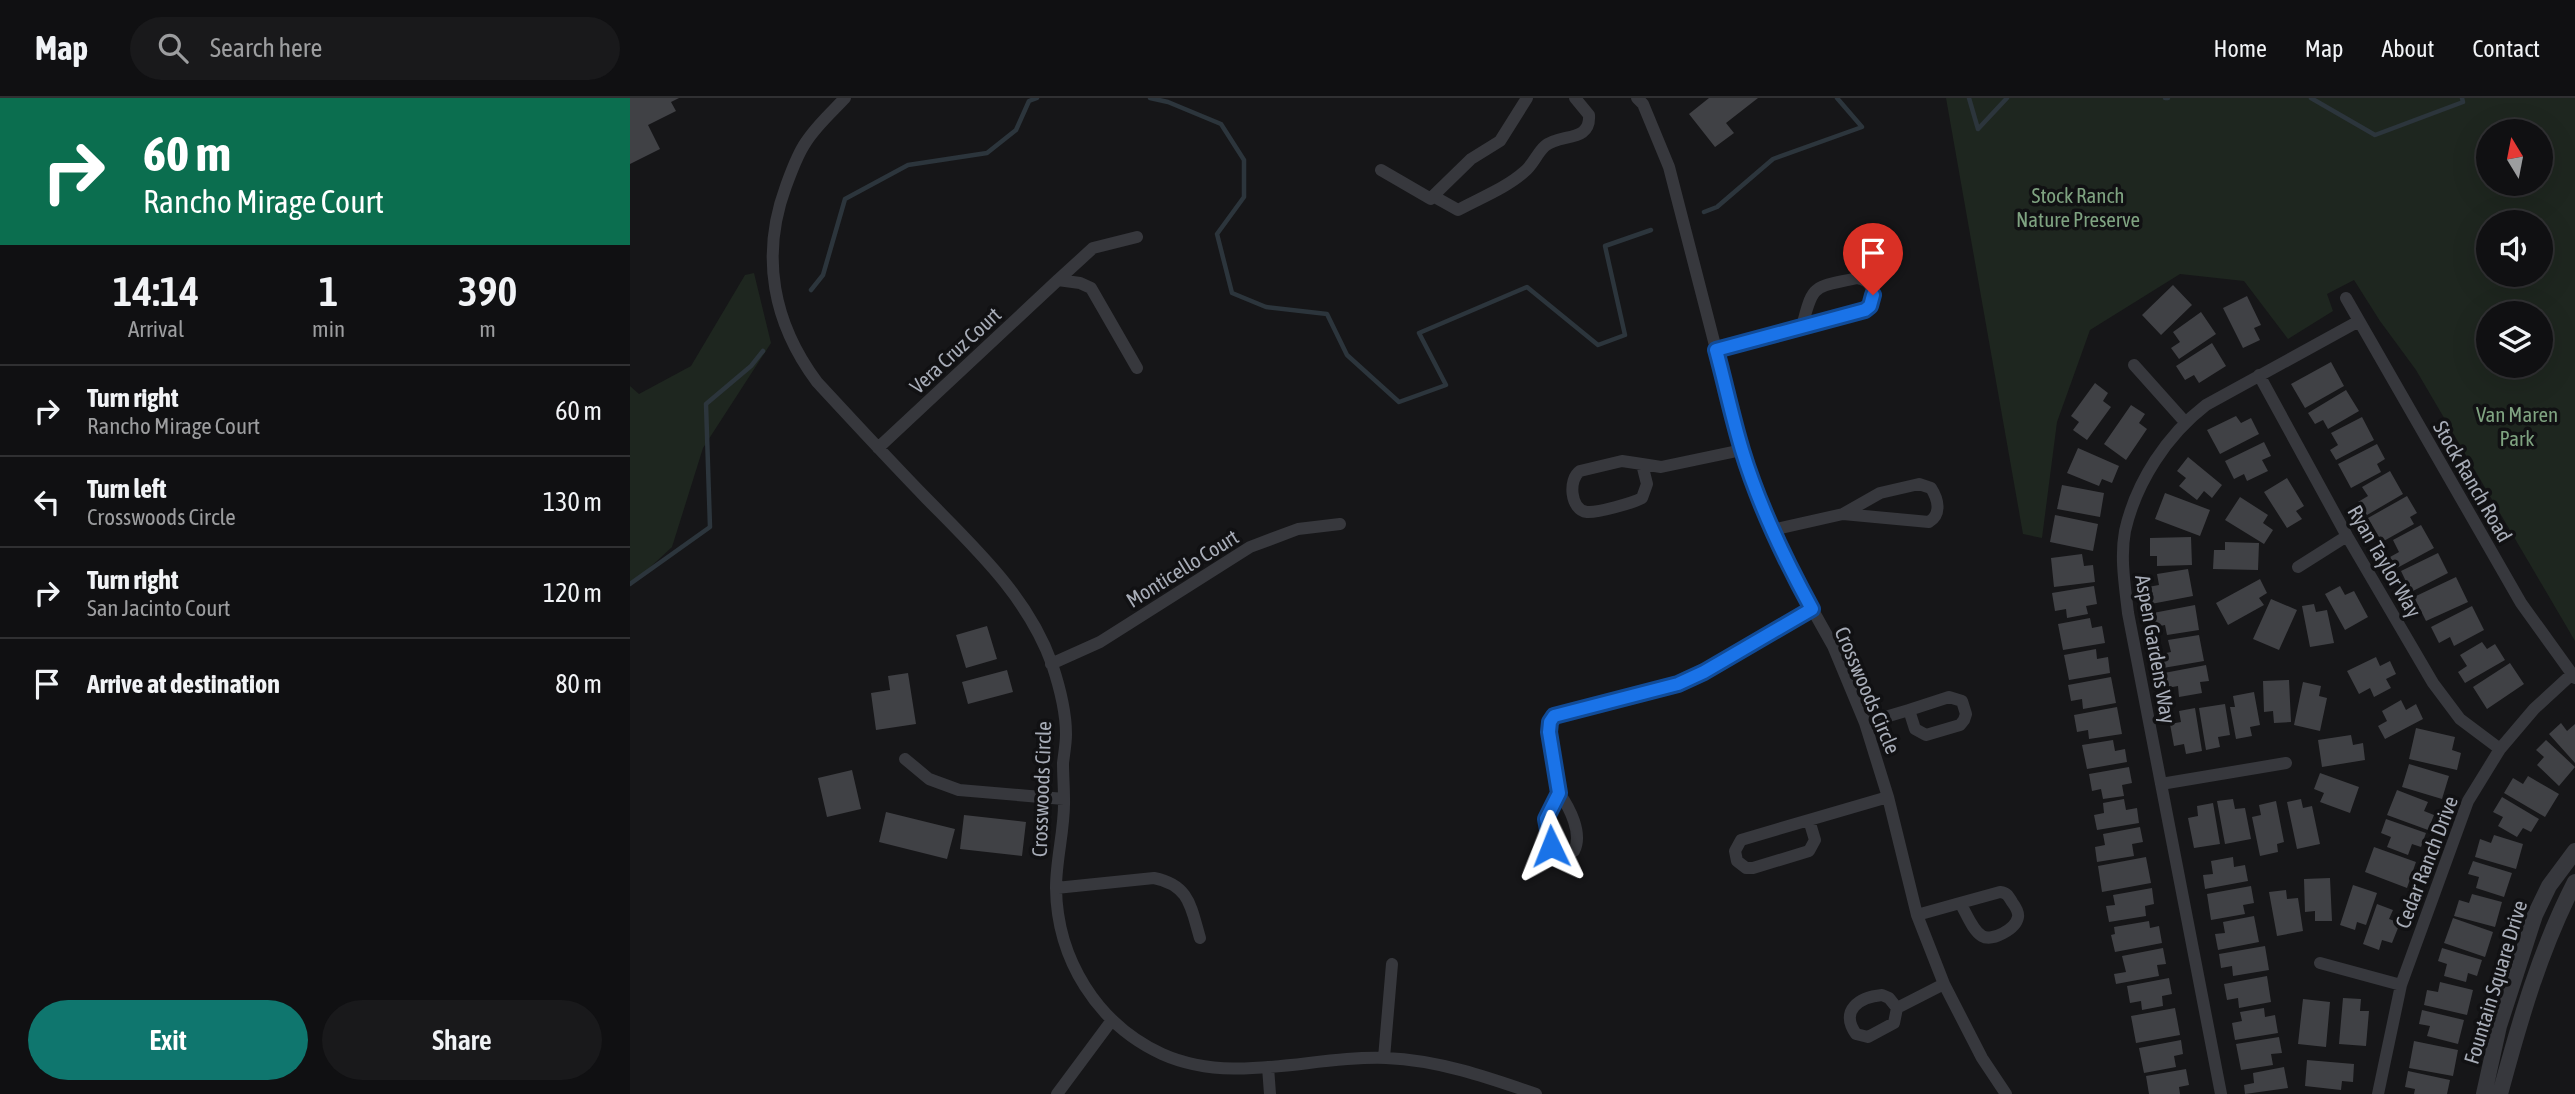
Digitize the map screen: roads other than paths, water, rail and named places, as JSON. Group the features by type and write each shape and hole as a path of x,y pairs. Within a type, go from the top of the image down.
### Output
{"street":[{"name":"Crosswoods Circle","path":"845,98 820,124 797,157 775,220 773,278 782,317 803,363 817,382 1014,593 1029,616 1051,664 1064,713 1066,734 1063,765 1065,799 1056,888 1059,920 1073,966 1094,1000 1112,1020 1140,1042 1162,1054 1186,1062 1223,1068 1384,1058 1444,1066 1498,1087 1536,1094"},
{"path":"1381,170 1431,199 1471,159 1500,141 1527,98"},
{"path":"1433,196 1458,210 1516,179 1527,170 1545,147 1559,139 1583,133 1587,128 1589,116 1575,98"},
{"name":"Crosswoods Circle","path":"1644,100 1669,167 1742,450 1772,530 1843,669 1865,723 1888,797 1917,915 1944,984 1982,1058 2006,1094"},
{"name":"Vera Cruz Court","path":"878,448 1093,248 1137,237"},
{"path":"1716,350 1802,327 1865,310 1872,300 1871,286 1862,278 1857,278 1815,290 1809,298 1802,327"},
{"path":"1058,281 1080,283 1091,288 1137,369"},
{"name":"Stock Ranch Road","path":"2346,298 2521,603 2573,676"},
{"name":"Aspen Gardens Way","path":"2221,1094 2128,612 2123,570 2125,532 2134,503 2149,471 2185,422 2206,405 2359,321"},
{"path":"2134,365 2185,422"},
{"name":"Ryan Taylor Way","path":"2259,375 2347,536 2433,683 2460,719 2500,749"},
{"path":"1642,464 1647,484 1642,498 1590,512 1580,509 1576,504 1572,480 1580,471 1622,461 1642,464 1661,467 1742,450"},
{"path":"1772,530 1843,514 1880,493 1919,484 1931,488 1938,506 1934,519 1923,523 1843,514"},
{"name":"Monticello Court","path":"1051,664 1100,642 1250,547 1298,529 1340,524"},
{"path":"2298,567 2347,536"},
{"path":"1559,793 1549,732 1554,716 1678,684 1704,672 1812,609"},
{"name":"Cedar Ranch Drive","path":"2378,1094 2401,985 2468,800 2500,749 2534,709 2573,676"},
{"path":"1865,723 1909,710"},
{"path":"905,759 929,779 959,790 1065,799"},
{"path":"2161,785 2286,763"},
{"path":"1809,820 1815,840 1809,851 1746,869 1737,860 1735,851 1741,840 1809,820 1888,797"},
{"name":"Fountain Square Drive","path":"2484,1094 2499,1026 2535,915 2549,886 2575,850"},
{"path":"1056,888 1154,878 1166,880 1176,885 1189,901 1200,939"},
{"name":"Fountain Square Drive","path":"2500,1094 2524,1004 2557,917 2575,882"},
{"path":"1917,915 1960,903 2000,892 2005,893 2017,910 2018,920 2014,926 1994,938 1985,938 1978,934 1960,903"},
{"path":"2320,963 2401,985"},
{"path":"1384,1058 1392,964"},
{"path":"1896,1008 1944,984"},
{"path":"1057,1094 1112,1020"},
{"path":"1268,1067 1270,1094"}],"waterway":[{"path":"811,290 823,275 845,199 908,165 987,153 1016,130 1029,101 1037,98"},
{"path":"1150,98 1168,102 1221,124 1244,160 1244,197 1217,234 1232,293 1266,307 1327,314 1347,355 1399,402 1446,385 1419,333 1527,287 1598,345 1625,335 1605,246 1651,230"},
{"path":"1704,212 1717,207 1773,159 1862,127 1837,98"},
{"path":"1969,98 1978,129 2007,98"},
{"path":"2311,98 2375,135 2463,102 2462,98"},
{"path":"630,584 710,527 706,404 751,366 763,351"}],"park label":[{"name":"Stock Ranch Nature Preserve","path":"2078,207"},
{"name":"Van Maren Park","path":"2517,426"}]}
